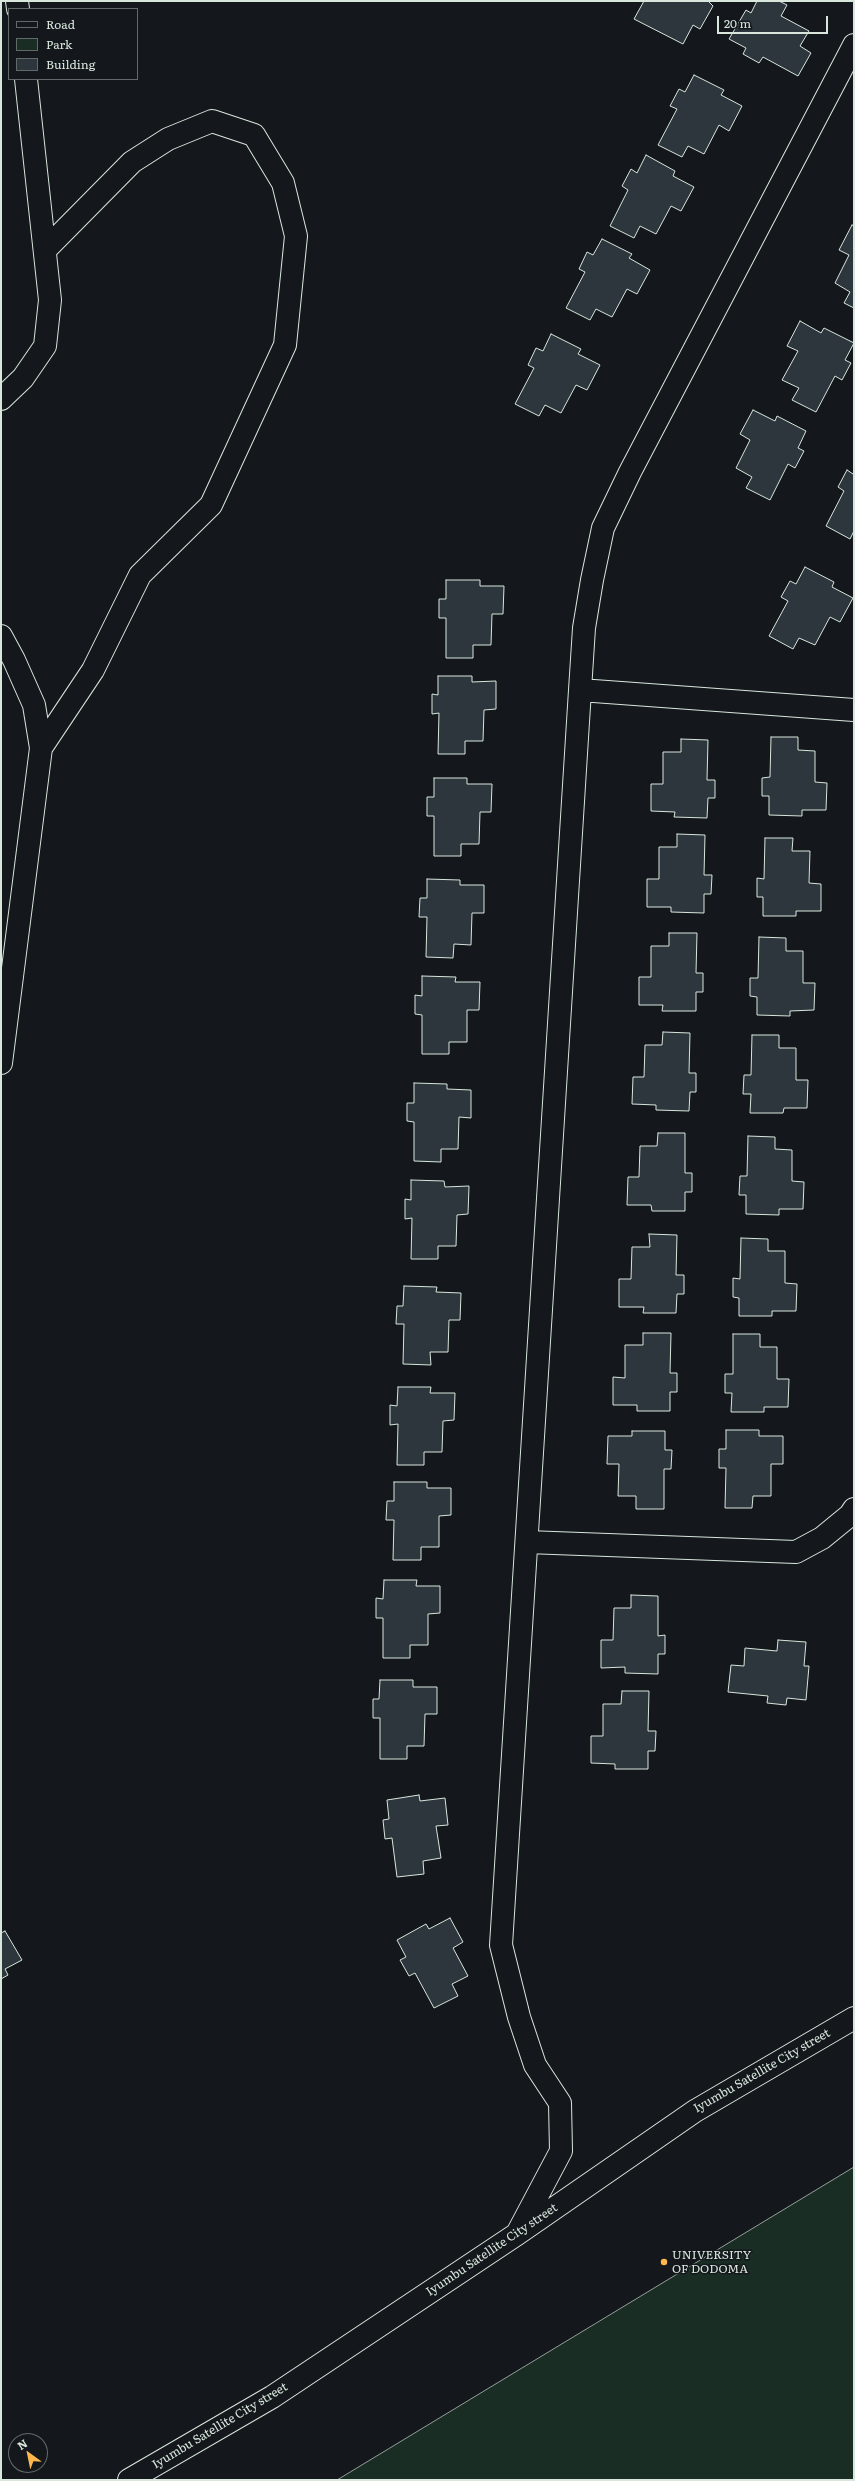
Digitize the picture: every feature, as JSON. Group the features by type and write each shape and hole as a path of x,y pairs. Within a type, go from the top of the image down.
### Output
{"street":[{"path":"517,2234 561,2151 560,2102 535,2065 519,2017 501,1945 584,628 603,528 630,472 854,45"},
{"path":"1,399 23,378 45,346 50,300 26,80"},
{"path":"41,748 93,670 140,575 211,505 285,345 296,236 283,183 254,134 212,121 168,139 132,162 45,250"},
{"path":"1,636 14,660 34,705 41,748 1,1063"},
{"path":"580,690 854,710"},
{"path":"526,1542 796,1552 822,1538 850,1515 854,1509"},
{"name":"Iyumbu Satellite City street","path":"129,2480 272,2397 517,2234 695,2111 854,2018"}],"green space":[{"path":"854,2167 854,2480 337,2480"}],"building":[{"path":"644,1 708,1 713,6 700,29 693,25 683,44 634,19"},
{"path":"757,1 779,1 787,5 781,16 809,31 800,46 811,53 798,76 763,57 759,63 743,54 746,48 729,39 746,10 751,13"},
{"path":"694,75 724,90 721,95 742,106 729,131 719,125 704,154 688,146 682,157 658,145 677,109 670,106 679,89 685,92"},
{"path":"646,155 675,171 673,176 694,187 681,211 671,206 656,234 640,226 634,238 610,226 628,190 622,186 631,169 637,173"},
{"path":"852,225 854,226 854,308 844,303 850,292 835,283 849,255 839,250"},
{"path":"602,239 632,254 629,258 650,270 637,294 627,289 612,317 596,309 590,320 566,308 585,272 579,269 587,252 593,255"},
{"path":"800,321 821,333 824,328 854,343 845,360 851,363 842,380 835,376 816,412 792,400 799,388 782,380 798,351 787,346"},
{"path":"551,334 581,349 578,354 600,365 587,390 576,385 561,413 545,405 539,416 515,404 534,368 528,365 536,348 543,351"},
{"path":"753,410 775,421 777,416 806,431 798,448 804,451 795,468 788,464 770,500 746,488 752,477 736,468 750,440 740,434"},
{"path":"847,470 853,474 854,472 854,531 850,539 826,526 844,491 838,487"},
{"path":"805,567 834,582 832,587 853,598 840,622 830,617 815,645 799,638 793,649 769,636 788,601 781,597 790,581 796,584"},
{"path":"446,580 480,580 480,586 504,586 503,614 492,614 491,645 473,645 473,658 446,658 446,618 439,618 439,599 446,599"},
{"path":"438,676 472,676 472,682 496,681 496,709 484,710 483,741 465,741 465,754 438,754 439,713 432,714 432,694 438,695"},
{"path":"771,737 798,737 798,750 815,751 815,782 827,783 826,810 802,810 802,816 769,815 769,796 762,796 762,778 770,777"},
{"path":"681,739 708,740 707,780 715,780 715,798 708,798 707,818 674,817 675,812 651,811 651,784 663,784 663,752 681,752"},
{"path":"434,778 467,778 467,784 492,784 491,812 480,812 479,844 461,844 461,856 434,856 434,816 427,816 427,797 434,797"},
{"path":"677,834 705,835 704,875 712,875 711,894 704,894 704,913 671,912 671,907 647,907 647,879 659,879 659,847 677,847"},
{"path":"765,838 793,838 792,851 810,851 809,883 821,884 821,911 796,911 796,916 763,916 763,897 757,897 757,878 764,879"},
{"path":"427,879 460,880 460,885 484,885 484,913 472,913 471,945 454,944 453,958 426,957 427,917 419,917 420,898 427,898"},
{"path":"669,933 697,933 696,973 703,973 703,992 696,992 696,1011 662,1011 663,1005 639,1005 639,977 651,977 651,946 669,946"},
{"path":"759,937 786,938 786,951 803,951 803,983 815,983 814,1010 790,1011 790,1016 757,1015 757,997 750,996 750,978 758,978"},
{"path":"422,976 456,977 455,982 480,982 479,1010 467,1010 467,1042 449,1042 449,1054 422,1054 422,1015 415,1014 415,995 422,996"},
{"path":"663,1032 690,1033 689,1073 696,1073 696,1092 690,1092 689,1111 656,1110 656,1105 632,1104 633,1077 644,1077 645,1045 662,1045"},
{"path":"752,1035 779,1035 779,1048 796,1048 796,1080 808,1080 807,1108 784,1108 783,1113 750,1113 751,1094 743,1094 744,1075 751,1075"},
{"path":"414,1083 447,1084 447,1089 471,1090 471,1118 459,1117 458,1149 441,1149 441,1162 414,1161 414,1122 407,1121 407,1103 414,1103"},
{"path":"658,1133 685,1133 685,1173 692,1173 692,1192 685,1192 685,1211 652,1211 651,1205 627,1205 628,1177 639,1177 640,1146 657,1146"},
{"path":"748,1136 775,1137 775,1149 792,1150 792,1181 804,1182 803,1209 779,1209 779,1215 746,1214 746,1195 739,1195 740,1176 747,1176"},
{"path":"411,1180 444,1181 445,1187 469,1186 468,1214 457,1215 456,1246 438,1246 438,1259 411,1259 412,1218 405,1219 405,1199 411,1200"},
{"path":"649,1234 677,1235 676,1275 684,1275 684,1294 677,1294 676,1313 643,1313 644,1307 619,1307 619,1279 631,1279 632,1247 650,1247"},
{"path":"741,1238 768,1239 768,1251 785,1251 785,1283 797,1284 796,1311 772,1311 772,1316 739,1316 739,1298 733,1297 733,1278 740,1279"},
{"path":"404,1286 437,1287 436,1292 461,1293 460,1320 449,1320 448,1352 430,1352 431,1365 403,1364 404,1324 396,1324 397,1306 403,1306"},
{"path":"643,1333 671,1333 670,1373 677,1373 677,1392 670,1392 670,1411 637,1411 637,1405 613,1405 613,1377 625,1378 625,1345 643,1345"},
{"path":"733,1334 760,1334 760,1347 777,1347 777,1379 789,1379 788,1407 764,1407 764,1412 731,1412 732,1393 725,1393 725,1374 733,1374"},
{"path":"398,1387 431,1387 430,1393 455,1393 454,1420 443,1421 442,1452 424,1452 424,1465 397,1465 398,1424 390,1425 390,1405 397,1406"},
{"path":"726,1430 759,1430 759,1436 783,1436 783,1464 771,1464 771,1496 753,1496 752,1508 725,1508 726,1468 719,1468 719,1449 726,1449"},
{"path":"632,1431 665,1431 665,1450 672,1450 671,1469 664,1469 664,1509 636,1509 636,1496 618,1496 619,1464 607,1464 608,1436 632,1436"},
{"path":"394,1482 427,1482 427,1488 451,1488 451,1515 439,1516 439,1547 421,1547 421,1560 393,1560 394,1520 386,1520 387,1501 394,1501"},
{"path":"384,1580 417,1580 416,1586 440,1586 440,1613 428,1614 428,1645 410,1645 410,1658 383,1658 383,1618 376,1618 376,1598 383,1599"},
{"path":"631,1595 658,1596 658,1636 665,1635 665,1654 658,1654 658,1674 625,1673 625,1667 601,1668 601,1640 613,1640 614,1608 631,1608"},
{"path":"778,1640 806,1642 804,1666 809,1666 806,1700 787,1698 786,1705 767,1703 768,1696 728,1692 731,1665 744,1666 745,1648 777,1651"},
{"path":"380,1680 413,1680 413,1687 437,1687 437,1714 425,1714 424,1746 407,1746 407,1759 380,1759 380,1718 373,1718 373,1699 379,1699"},
{"path":"622,1691 649,1691 648,1731 656,1731 655,1751 648,1751 648,1769 615,1769 615,1764 591,1763 591,1736 603,1736 603,1704 621,1704"},
{"path":"419,1795 420,1801 445,1798 448,1825 436,1826 441,1858 423,1861 424,1874 397,1877 392,1838 385,1839 383,1820 389,1819 387,1800"},
{"path":"450,1918 463,1942 453,1948 468,1976 452,1984 458,1996 434,2008 415,1973 409,1976 400,1960 406,1957 397,1940 426,1924 429,1929"},
{"path":"5,1931 22,1960 5,1969 8,1975 1,1979 1,1933"}],"place":[{"name":"UNIVERSITY OF DODOMA","path":"664,2262"}]}
